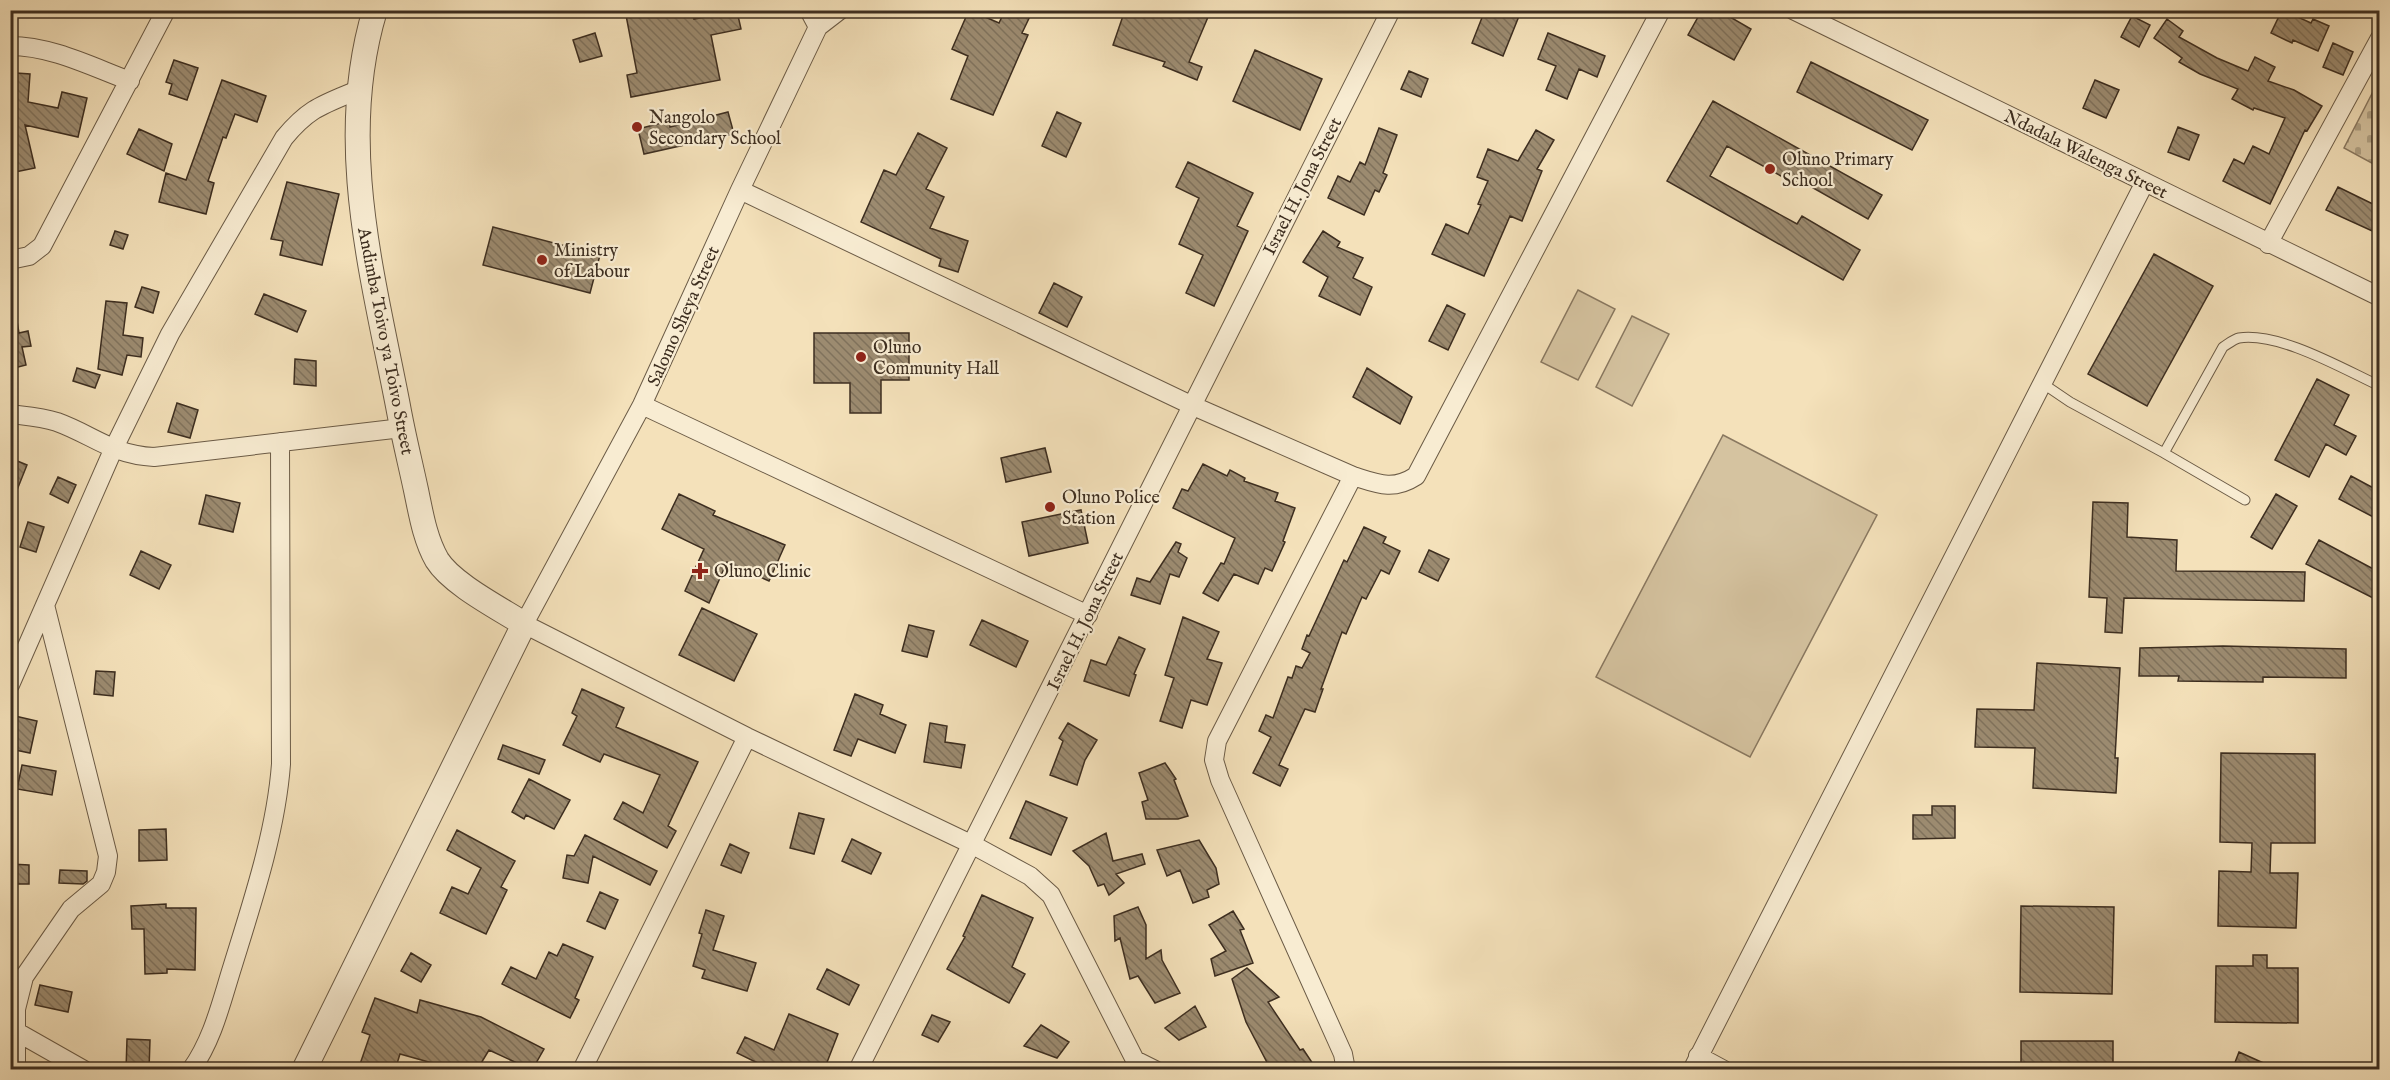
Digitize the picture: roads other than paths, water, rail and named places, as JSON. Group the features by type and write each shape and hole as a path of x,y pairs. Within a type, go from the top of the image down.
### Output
{"street":[{"path":"10,260 29,256 42,246 166,10"},
{"name":"Andimba Toivo ya Toivo Street","path":"375,10 364,52 358,90 356,153 362,216 402,428 426,534 437,559 449,575 524,624"},
{"path":"809,10 818,27"},
{"name":"Salomo Sheya Street","path":"524,624 642,405 740,190 818,27 840,10"},
{"name":"Israel H. Jona Street","path":"858,1070 1391,10"},
{"path":"740,190 1191,405 1353,476 1392,486 1407,482 1416,476 1660,10"},
{"name":"Ndadala Walenga Street","path":"1793,10 2379,297"},
{"path":"2268,244 2379,38"},
{"path":"10,46 57,54 130,81"},
{"path":"10,685 113,450 170,334 284,138 312,109 358,90"},
{"path":"1724,1070 1695,1063 2145,182"},
{"path":"642,405 1088,615"},
{"path":"10,414 57,423 113,450 133,456 154,457 402,428"},
{"path":"191,1070 210,1039 249,914 279,794 281,764 280,442"},
{"path":"1346,1070 1343,1054 1220,780 1214,760 1217,741 1353,476"},
{"path":"16,1070 16,1009 24,977 72,909 101,884 108,856 45,605"},
{"path":"304,1070 524,624 747,737 973,845 1030,876 1051,895 1133,1065 1155,1070"},
{"path":"582,1070 747,737"},
{"path":"17,1032 84,1070"}],"lane":[{"path":"2164,453 2223,347 2238,338 2264,339 2291,346 2379,386"},
{"path":"2042,382 2070,402 2245,500"}],"place":[{"name":"Nangolo Secondary School","path":"637,127"},
{"name":"Oluno Primary School","path":"1770,169"},
{"name":"Ministry of Labour","path":"542,260"},
{"name":"Oluno Community Hall","path":"861,357"},
{"name":"Oluno Police Station","path":"1050,507"},
{"name":"Oluno Clinic","path":"700,571"}]}
